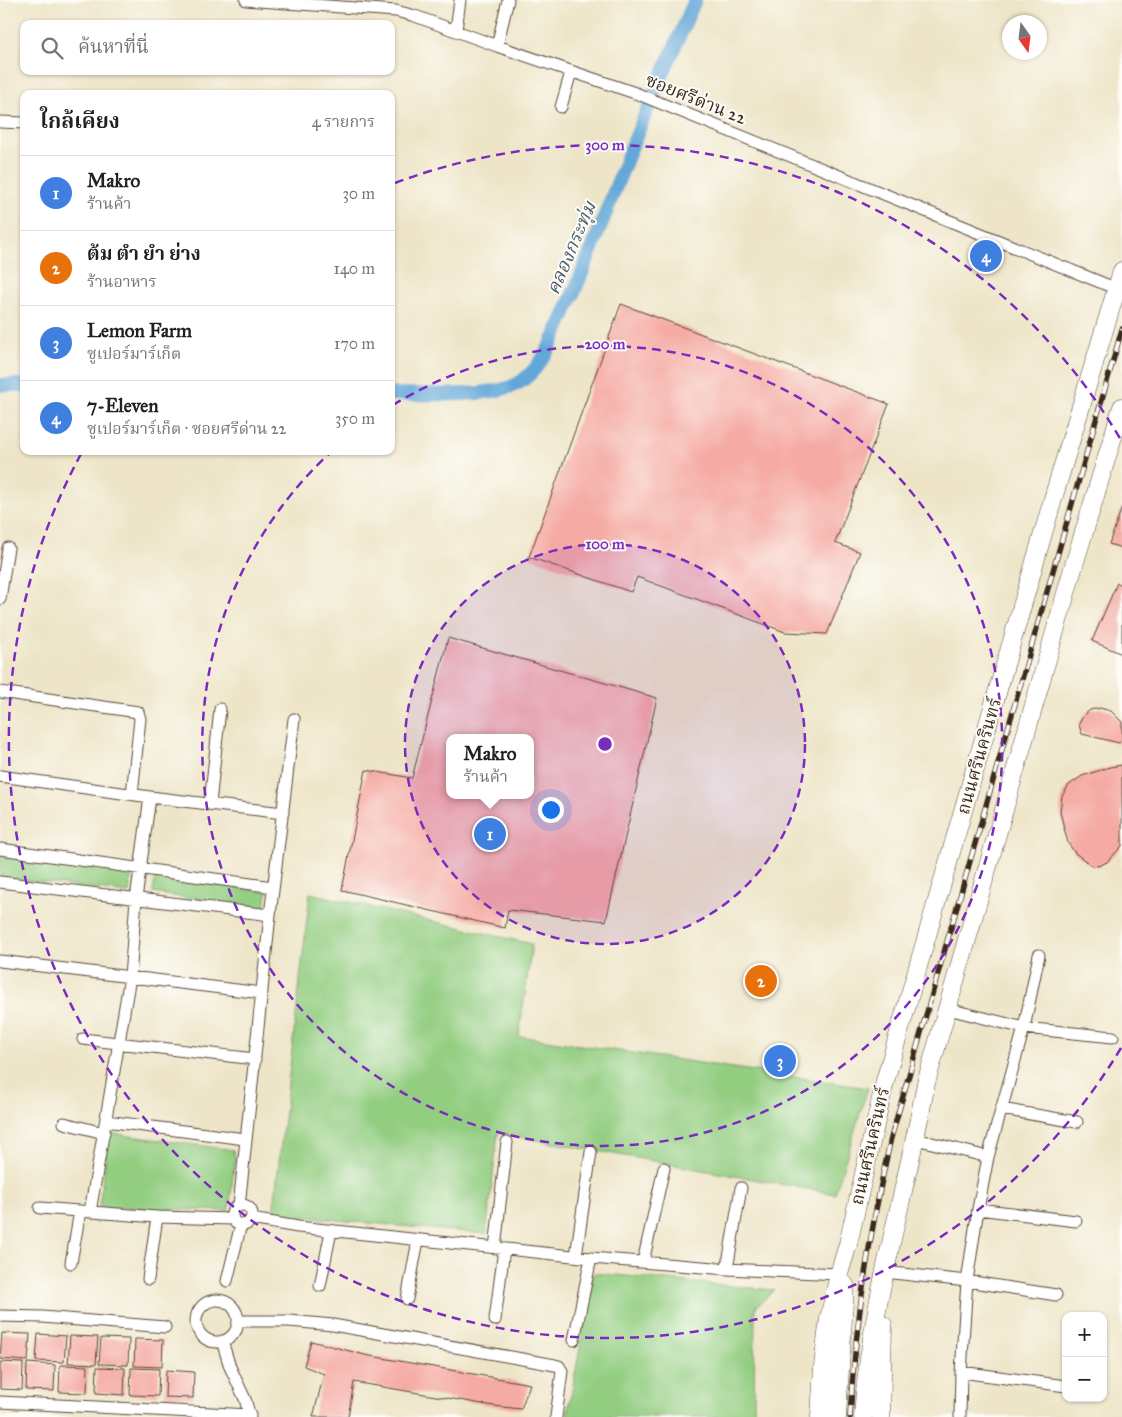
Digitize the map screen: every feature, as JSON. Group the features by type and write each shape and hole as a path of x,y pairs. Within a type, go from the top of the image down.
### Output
{"main road":[{"name":"ถนนศรีนครินทร์","path":"820,1417 823,1366 829,1318 885,1081 1055,492 1122,271"},
{"path":"863,1417 872,1338 884,1272 916,1139 926,1083 1074,565 1122,407"},
{"name":"ถนนศรีนครินทร์","path":"837,1417 848,1244"},
{"path":"882,1417 884,1272"}],"street":[{"name":"ซอยศรีด่าน 22","path":"246,0 396,11 415,16 638,94 1117,289"},
{"path":"456,30 460,0"},
{"path":"497,46 508,0"},
{"path":"561,106 571,72"},
{"path":"0,122 20,123"},
{"path":"0,599 8,548"},
{"path":"0,692 138,712 140,719 132,794"},
{"path":"210,804 220,709"},
{"path":"239,1206 273,887 294,719"},
{"path":"0,776 283,813"},
{"path":"71,1263 104,1133 130,977 136,898 150,797"},
{"path":"0,849 273,887"},
{"path":"0,882 270,915"},
{"path":"960,1417 967,1281 978,1209 988,1157 1024,1028 1039,955"},
{"path":"0,961 262,993"},
{"path":"948,1009 1024,1028 1113,1037"},
{"path":"83,1040 255,1059"},
{"path":"1001,1109 1077,1122"},
{"path":"106,1121 245,1139"},
{"path":"64,1123 104,1133"},
{"path":"916,1139 988,1157"},
{"path":"495,1320 508,1142"},
{"path":"576,1256 591,1152"},
{"path":"643,1262 664,1168"},
{"path":"727,1269 741,1188"},
{"path":"227,1281 242,1221 250,1210 245,1206 239,1206 234,1210 242,1221"},
{"path":"40,1208 242,1221 591,1258 727,1269 838,1274"},
{"path":"978,1209 1076,1221"},
{"path":"148,1279 157,1217"},
{"path":"320,1286 331,1231"},
{"path":"407,1299 418,1240"},
{"path":"574,1340 591,1258"},
{"path":"884,1272 967,1281 1056,1295"},
{"path":"222,1301 233,1308 238,1321 234,1334 222,1341 210,1341 200,1334 196,1322 199,1310 209,1302 222,1301"},
{"path":"0,1316 42,1317 164,1327"},
{"path":"238,1321 289,1321 333,1325 559,1366 562,1372 556,1417"},
{"path":"0,1402 250,1416 245,1398 230,1366 222,1341"},
{"path":"961,1372 1062,1385"},
{"path":"882,1417 888,1417"}],"green space":[{"path":"0,855 132,871 129,893 0,877"},
{"path":"155,876 267,892 265,909 153,893"},
{"path":"310,893 532,944 519,1036 868,1088 835,1194 498,1133 486,1234 273,1214"},
{"path":"109,1133 233,1150 235,1158 229,1211 99,1207"},
{"path":"594,1273 774,1290 755,1308 754,1417 567,1417"}],"building":[{"path":"621,304 889,404 835,543 860,552 827,634 785,632 637,577 631,592 529,557"},
{"path":"1122,507 1122,548 1109,544"},
{"path":"1117,583 1122,585 1122,654 1092,641"},
{"path":"448,638 657,698 606,921 508,910 505,928 342,890 366,770 412,778"},
{"path":"1100,708 1111,711 1122,722 1122,740 1119,743 1082,734 1079,724 1083,716 1090,710"},
{"path":"1122,765 1122,846 1107,862 1098,866 1091,865 1075,853 1068,843 1060,812 1062,796 1069,785 1082,776"},
{"path":"2,1333 30,1334 28,1361 0,1359"},
{"path":"38,1334 66,1336 64,1362 36,1361"},
{"path":"70,1336 98,1337 96,1364 68,1363"},
{"path":"101,1338 129,1339 128,1365 99,1364"},
{"path":"135,1339 163,1340 162,1367 134,1366"},
{"path":"311,1341 365,1355 530,1384 521,1409 354,1382 348,1417 313,1417 324,1374 304,1366"},
{"path":"0,1362 23,1363 22,1390 0,1389"},
{"path":"27,1363 55,1365 54,1391 26,1390"},
{"path":"60,1365 88,1366 87,1393 59,1392"},
{"path":"97,1367 125,1368 124,1395 96,1393"},
{"path":"131,1368 159,1369 158,1396 130,1395"},
{"path":"166,1370 194,1372 193,1398 165,1397"}],"waterway":[{"name":"คลองกระทุ่ม","path":"395,394 440,395 496,391 511,387 522,381 537,366 559,328 624,166 695,0"},
{"name":"คลองกระทุ่ม","path":"0,385 20,385"}],"railway":[{"path":"850,1417 864,1277 876,1207 891,1138 1122,329"}],"place":[{"name":"7-Eleven","path":"986,256"},
{"name":"Makro","path":"490,834"},
{"name":"ต้ม ตำ ยำ ย่าง","path":"761,981"},
{"name":"Lemon Farm","path":"780,1061"}]}
